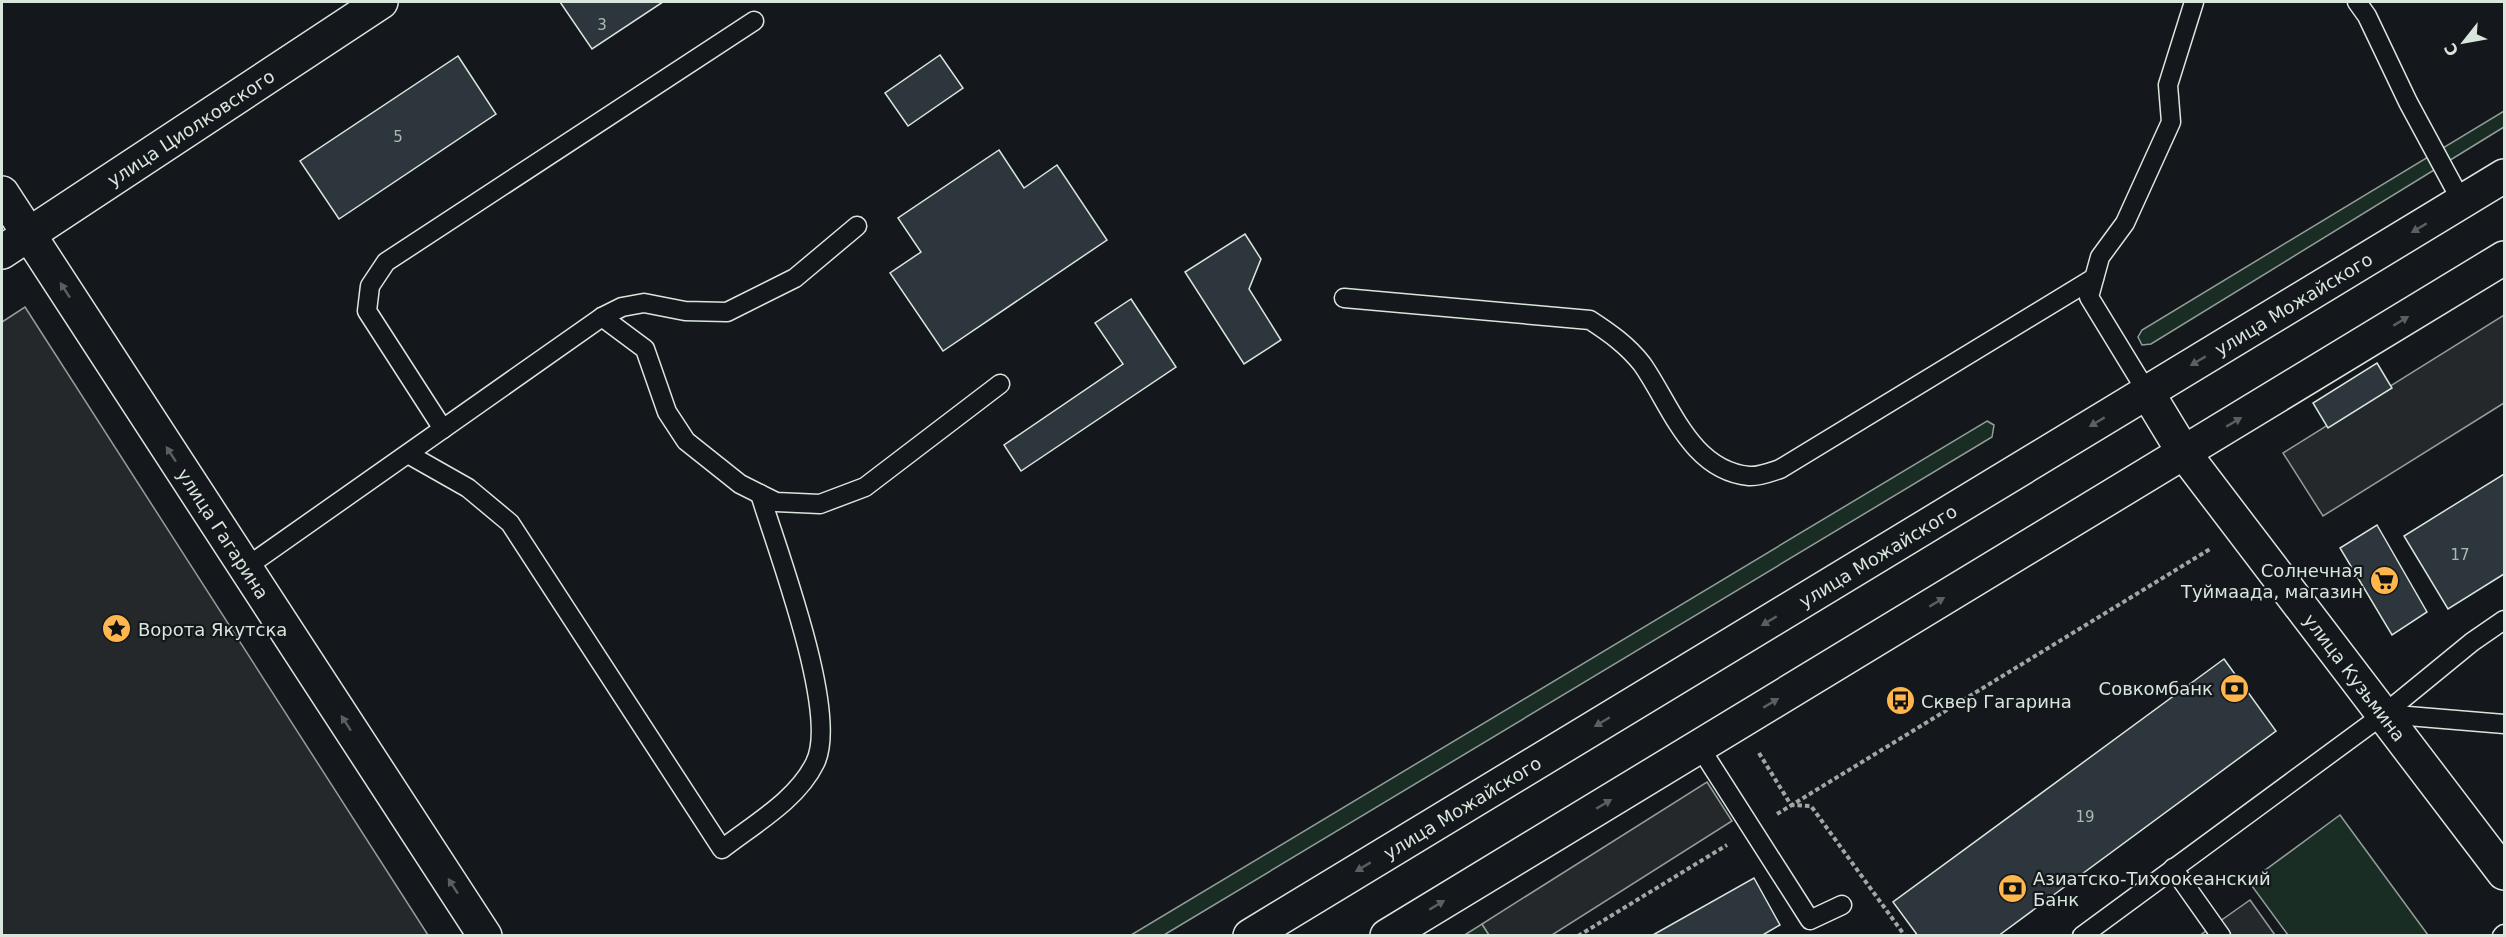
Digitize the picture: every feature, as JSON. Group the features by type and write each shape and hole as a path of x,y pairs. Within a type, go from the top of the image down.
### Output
{"main road":[{"name":"улица Циолковского","path":"2,252 381,2"},
{"name":"улица Можайского","path":"1250,936 2505,176"},
{"name":"улица Гагарина","path":"2,193 485,936"},
{"path":"1387,936 2505,258"},
{"name":"улица Кузьмина","path":"2147,392 2184,453 2505,873"}],"lane":[{"path":"2147,392 2089,297 2100,257 2125,223 2171,122 2168,85 2194,2"},
{"path":"2357,2 2367,16 2408,102 2462,202"},
{"path":"443,429 367,311 370,286 386,262 754,21"},
{"path":"245,568 602,317 622,307 644,303 685,311 727,312 795,278 857,226"},
{"path":"1344,298 1590,320 1623,342 1642,365 1686,439 1723,470 1751,477 1780,469 2094,278"},
{"path":"602,317 645,349 667,412 686,441 740,484 776,502 820,504 865,487 1000,384"},
{"path":"408,454 468,488 510,523 722,849 799,788 816,762 823,735 813,671 760,494"},
{"path":"2082,936 2384,714 2472,642 2505,620"},
{"path":"2384,714 2505,724"},
{"path":"1699,746 1810,920 1842,905"},
{"path":"2173,868 2221,936"}],"path":[{"path":"1578,936 2242,529"},
{"path":"1757,750 1791,805"},
{"path":"1791,805 1811,806 1905,936"}],"green space":[{"path":"2504,111 2504,127 2151,344 2142,345 2138,337 2142,330"},
{"path":"1987,421 1994,425 1992,437 1164,935 1131,935"},
{"path":"2340,815 2428,935 2288,935 2249,882"},
{"path":"1482,924 1489,935 1463,936"}],"shaded area":[{"name":"Ворота Якутска","path":"25,307 428,935 2,935 2,322"},
{"path":"2504,315 2504,403 2323,516 2283,453"},
{"path":"1707,782 1732,821 1552,935 1489,935 1482,924"},
{"path":"2250,900 2275,935 2199,936"}],"building":[{"path":"560,2 663,2 592,49"},
{"path":"940,55 963,88 908,126 885,93"},
{"path":"458,56 496,114 339,219 300,161"},
{"path":"999,150 1024,188 1057,165 1107,240 943,351 890,273 921,252 898,218"},
{"path":"1245,234 1261,259 1249,289 1281,340 1244,364 1185,272"},
{"path":"1131,299 1176,367 1021,471 1004,445 1123,364 1095,323"},
{"path":"2377,363 2392,388 2328,428 2313,403"},
{"path":"2504,474 2504,574 2448,609 2404,536"},
{"path":"2377,525 2427,612 2392,635 2340,548"},
{"path":"2224,659 2276,731 1998,936 1918,936 1893,902"},
{"path":"1754,878 1780,925 1761,936 1651,936"}],"place":[{"name":"Солнечная Туймаада, магазин","path":"2384,580"},
{"name":"Ворота Якутска","path":"117,629"},
{"name":"Совкомбанк","path":"2234,688"},
{"name":"Сквер Гагарина","path":"1900,701"},
{"name":"Азиатско-Тихоокеанский Банк","path":"2012,888"}]}
